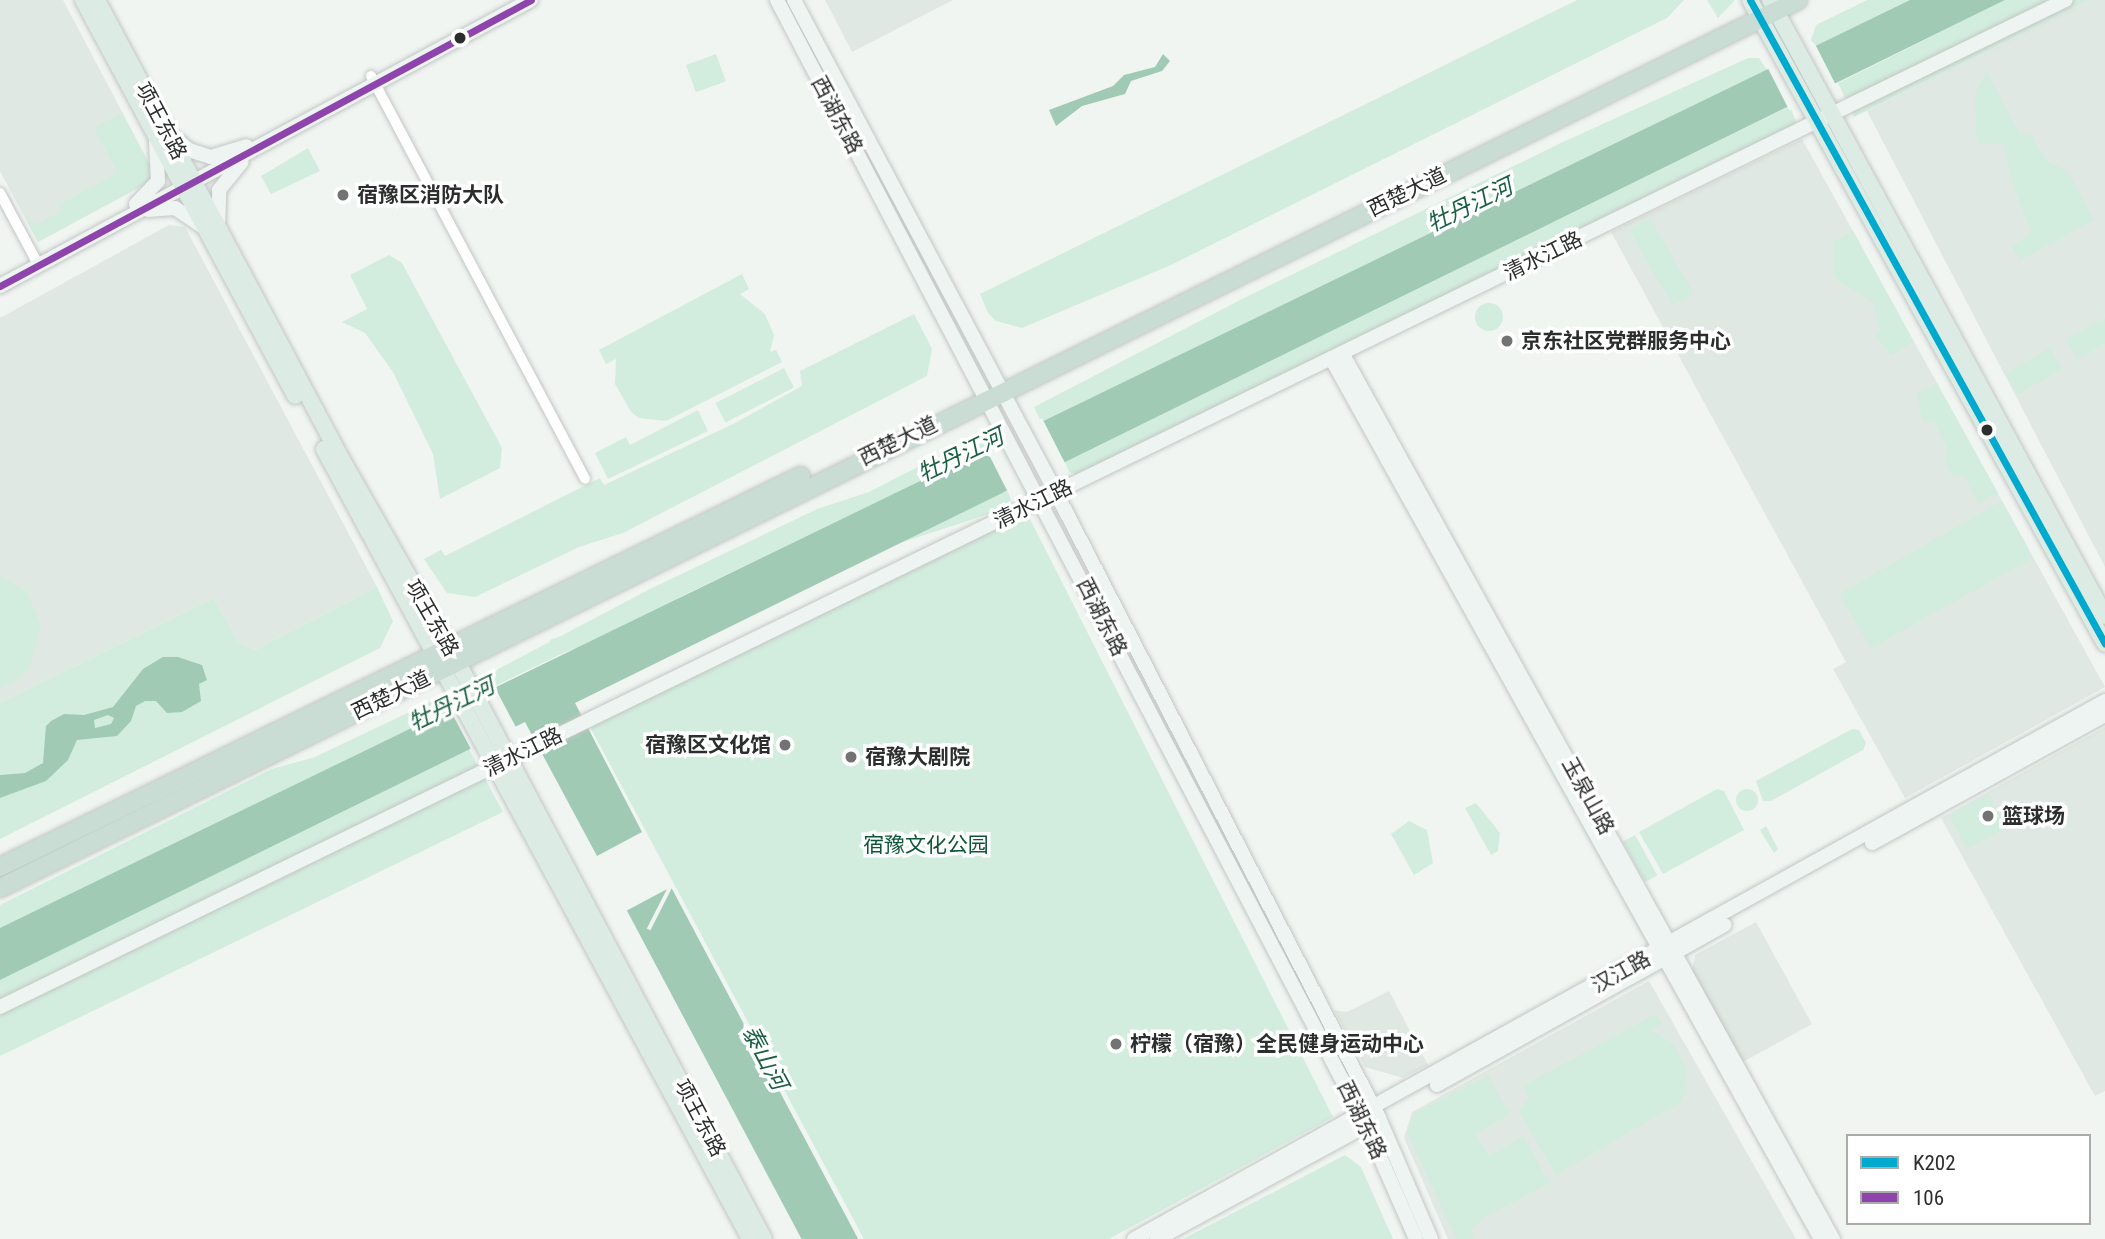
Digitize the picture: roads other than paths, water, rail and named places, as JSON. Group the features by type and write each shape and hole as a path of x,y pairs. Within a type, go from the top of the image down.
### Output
{"highway":[{"name":"西楚大道","path":"0,888 446,659 1765,6 1798,0"},
{"name":"西楚大道","path":"0,867 446,659"}],"main road":[{"name":"项王东路","path":"83,0 158,129 446,659 467,680 498,755 750,1239"},
{"name":"项王东路","path":"97,0 158,129"},
{"path":"1765,6 1795,47 1821,99 1823,121 2105,644"},
{"path":"1765,6 1779,56 1806,107 1823,121 2105,616"},
{"name":"项王东路","path":"446,659 452,687 498,755 764,1239"}],"street":[{"path":"0,286 37,262 248,150 514,0"},
{"path":"373,80 531,0"},
{"name":"西湖东路","path":"777,0 982,393 1370,1117 1416,1239"},
{"name":"西湖东路","path":"794,0 1053,487 1431,1239"},
{"name":"清水江路","path":"0,1007 498,755 533,748 1038,494 1336,356 1823,121 2066,0"},
{"path":"373,80 585,479"},
{"path":"158,129 199,155 222,155 248,150"},
{"path":"138,207 159,176 158,129"},
{"path":"138,207 176,208 213,232 219,190 248,150"},
{"path":"0,193 37,262"},
{"path":"0,277 37,262"},
{"name":"玉泉山路","path":"1336,356 1667,952 1821,1239"},
{"name":"汉江路","path":"1667,952 2105,701"},
{"name":"汉江路","path":"1157,1239 1667,952 2105,715"},
{"name":"玉泉山路","path":"1667,952 1833,1239"},
{"name":"汉江路","path":"1134,1239 1370,1117"}],"place":[{"name":"宿豫区消防大队","path":"343,195"},
{"name":"京东社区党群服务中心","path":"1507,341"},
{"name":"宿豫区文化馆","path":"785,745"},
{"name":"宿豫大剧院","path":"851,757"},
{"name":"篮球场","path":"1988,816"},
{"name":"柠檬（宿豫）全民健身运动中心","path":"1116,1044"}],"water label":[{"name":"牡丹江河","path":"1470,206"},
{"name":"牡丹江河","path":"961,456"},
{"name":"牡丹江河","path":"452,705"},
{"name":"泰山河","path":"764,1058"}],"park label":[{"name":"宿豫文化公园","path":"926,845"}]}
